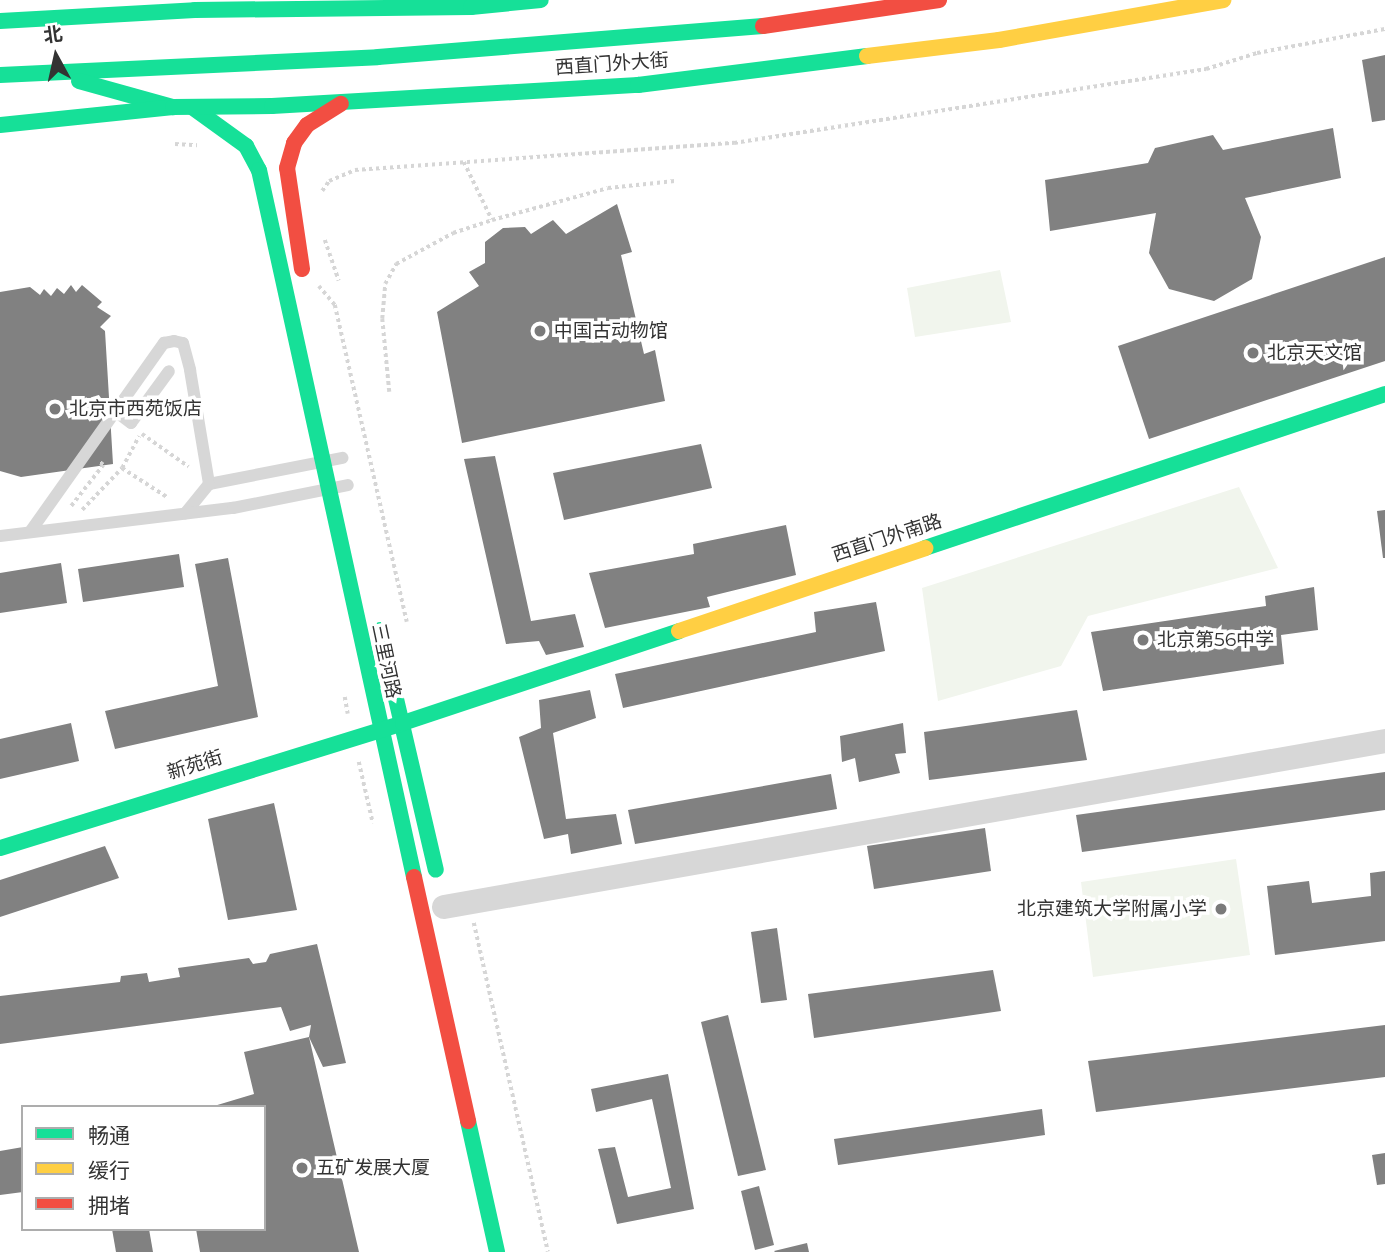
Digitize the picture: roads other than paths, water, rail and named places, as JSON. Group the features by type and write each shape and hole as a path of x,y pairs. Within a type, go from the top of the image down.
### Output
{"main road":[{"path":"0,21 195,10 471,7 541,0"},
{"name":"西直门外大街","path":"0,75 378,57 755,27 939,0"},
{"name":"西直门外大街","path":"0,125 173,107 344,102 651,84 999,40 1223,0"},
{"path":"47,72 173,107"},
{"path":"307,291 287,168 294,143 307,125 344,102"},
{"name":"三里河路","path":"192,107 246,145 258,170 497,1252"},
{"name":"西直门外南路","path":"403,723 1385,394"},
{"path":"341,451 349,492"},
{"name":"三里河路","path":"376,608 446,914"},
{"name":"新苑街","path":"0,848 403,723"}],"street":[{"path":"446,914 1385,741"}],"lane":[{"path":"30,532 164,343 183,343 209,484"},
{"path":"115,411 131,423 169,371"},
{"path":"185,514 209,484 321,462 341,451"},
{"path":"0,536 185,514 327,489 349,492"}],"place":[{"name":"中国古动物馆","path":"540,331"},
{"name":"北京天文馆","path":"1253,353"},
{"name":"北京市西苑饭店","path":"55,409"},
{"name":"北京第56中学","path":"1143,640"},
{"name":"北京建筑大学附属小学","path":"1221,909"},
{"name":"五矿发展大厦","path":"302,1168"}]}
